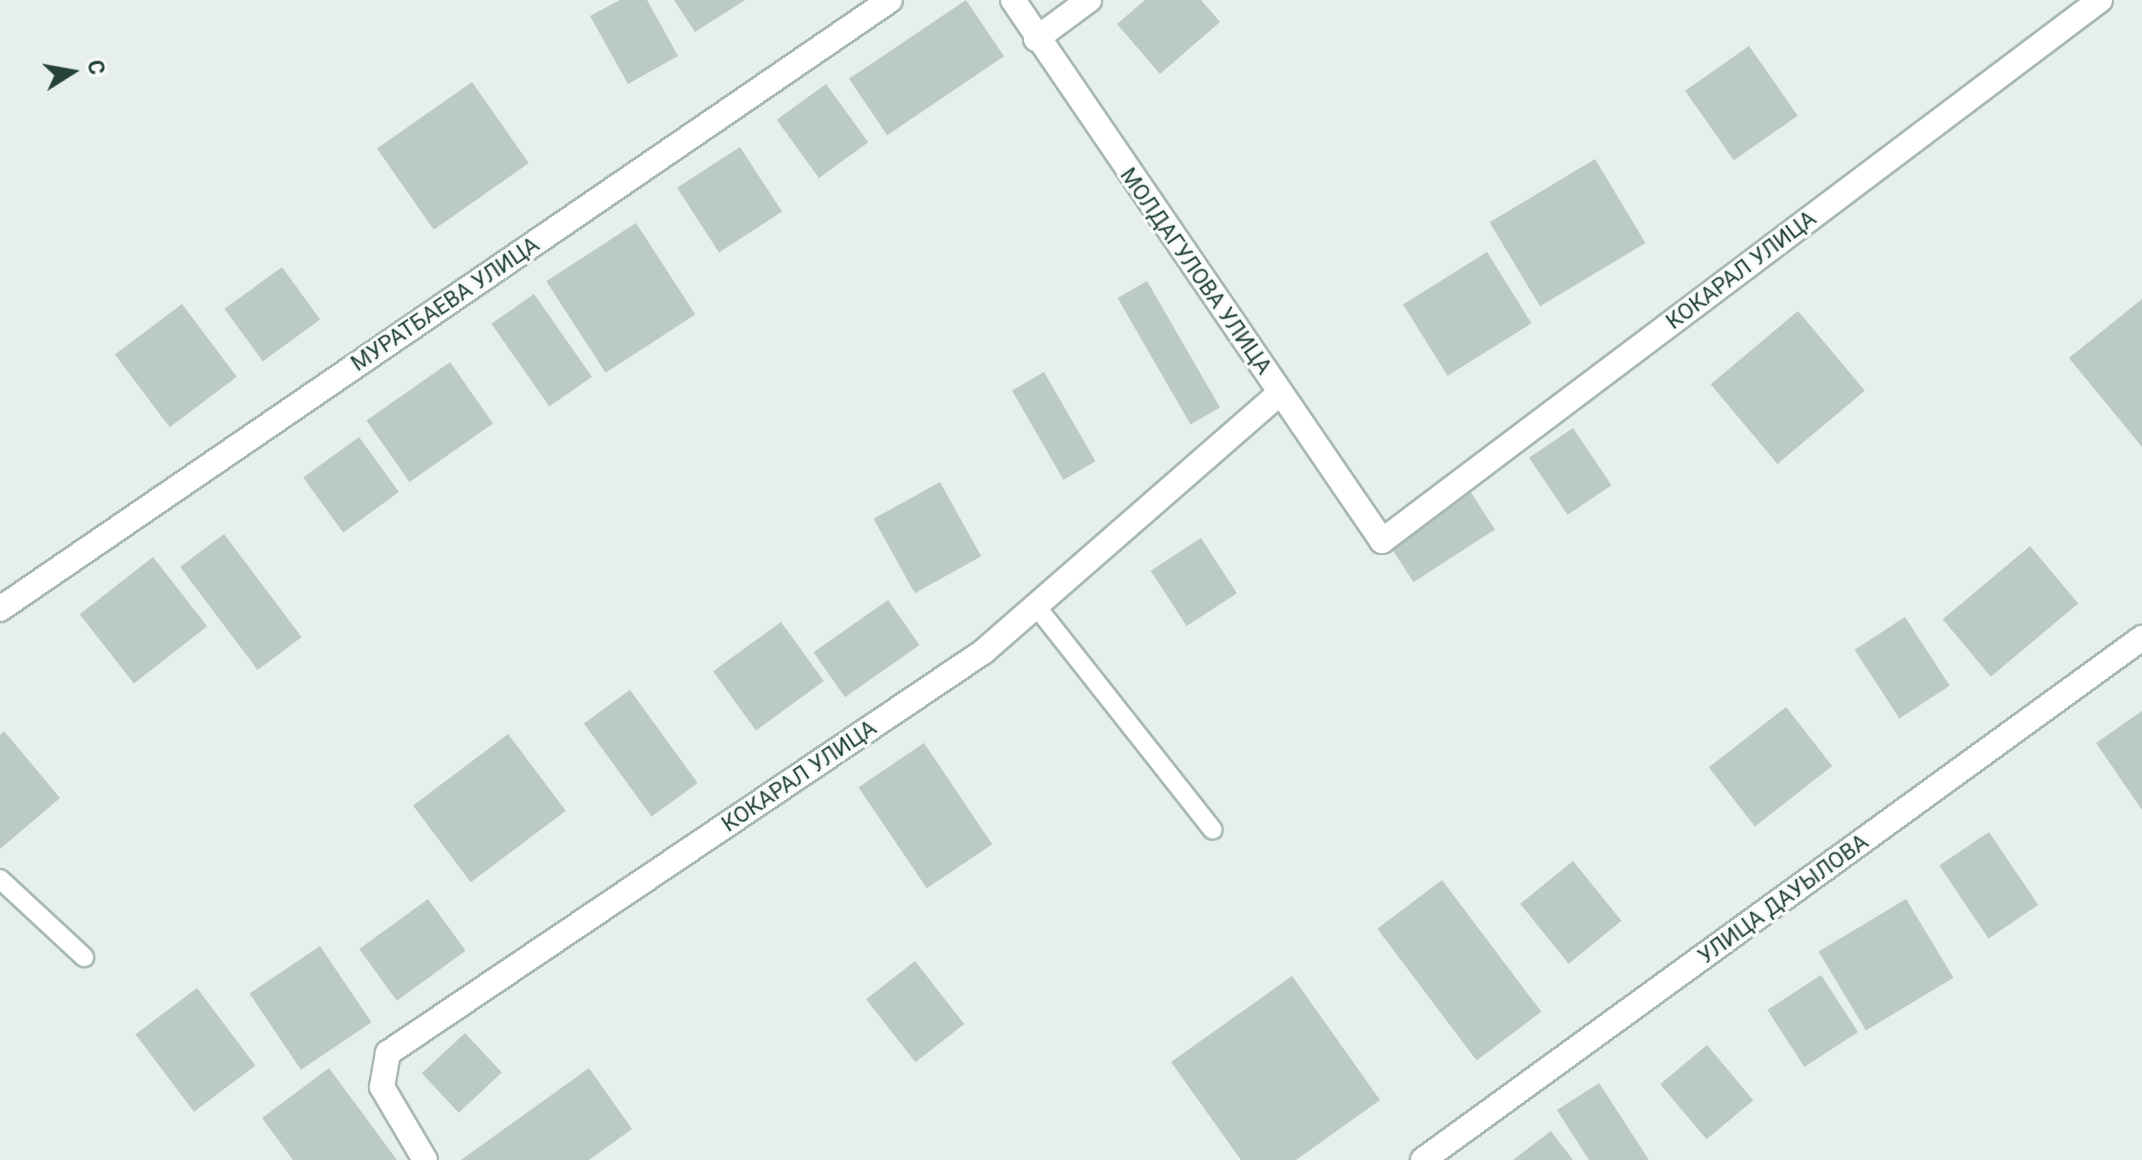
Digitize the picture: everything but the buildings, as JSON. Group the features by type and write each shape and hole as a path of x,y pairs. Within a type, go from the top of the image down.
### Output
{"street":[{"name":"МУРАТБАЕВА УЛИЦА","path":"0,609 890,0"},
{"name":"МОЛДАГУЛОВА УЛИЦА","path":"1013,0 1036,39 1382,541"},
{"path":"1036,39 1089,0"},
{"name":"КОКАРАЛ УЛИЦА","path":"1382,541 2100,0"},
{"name":"КОКАРАЛ УЛИЦА","path":"425,1160 382,1087 388,1053 983,652 1280,393"},
{"name":"УЛИЦА ДАУЫЛОВА","path":"1423,1160 2142,638"}],"lane":[{"path":"1036,606 1213,830"},
{"path":"0,879 84,957"}]}
